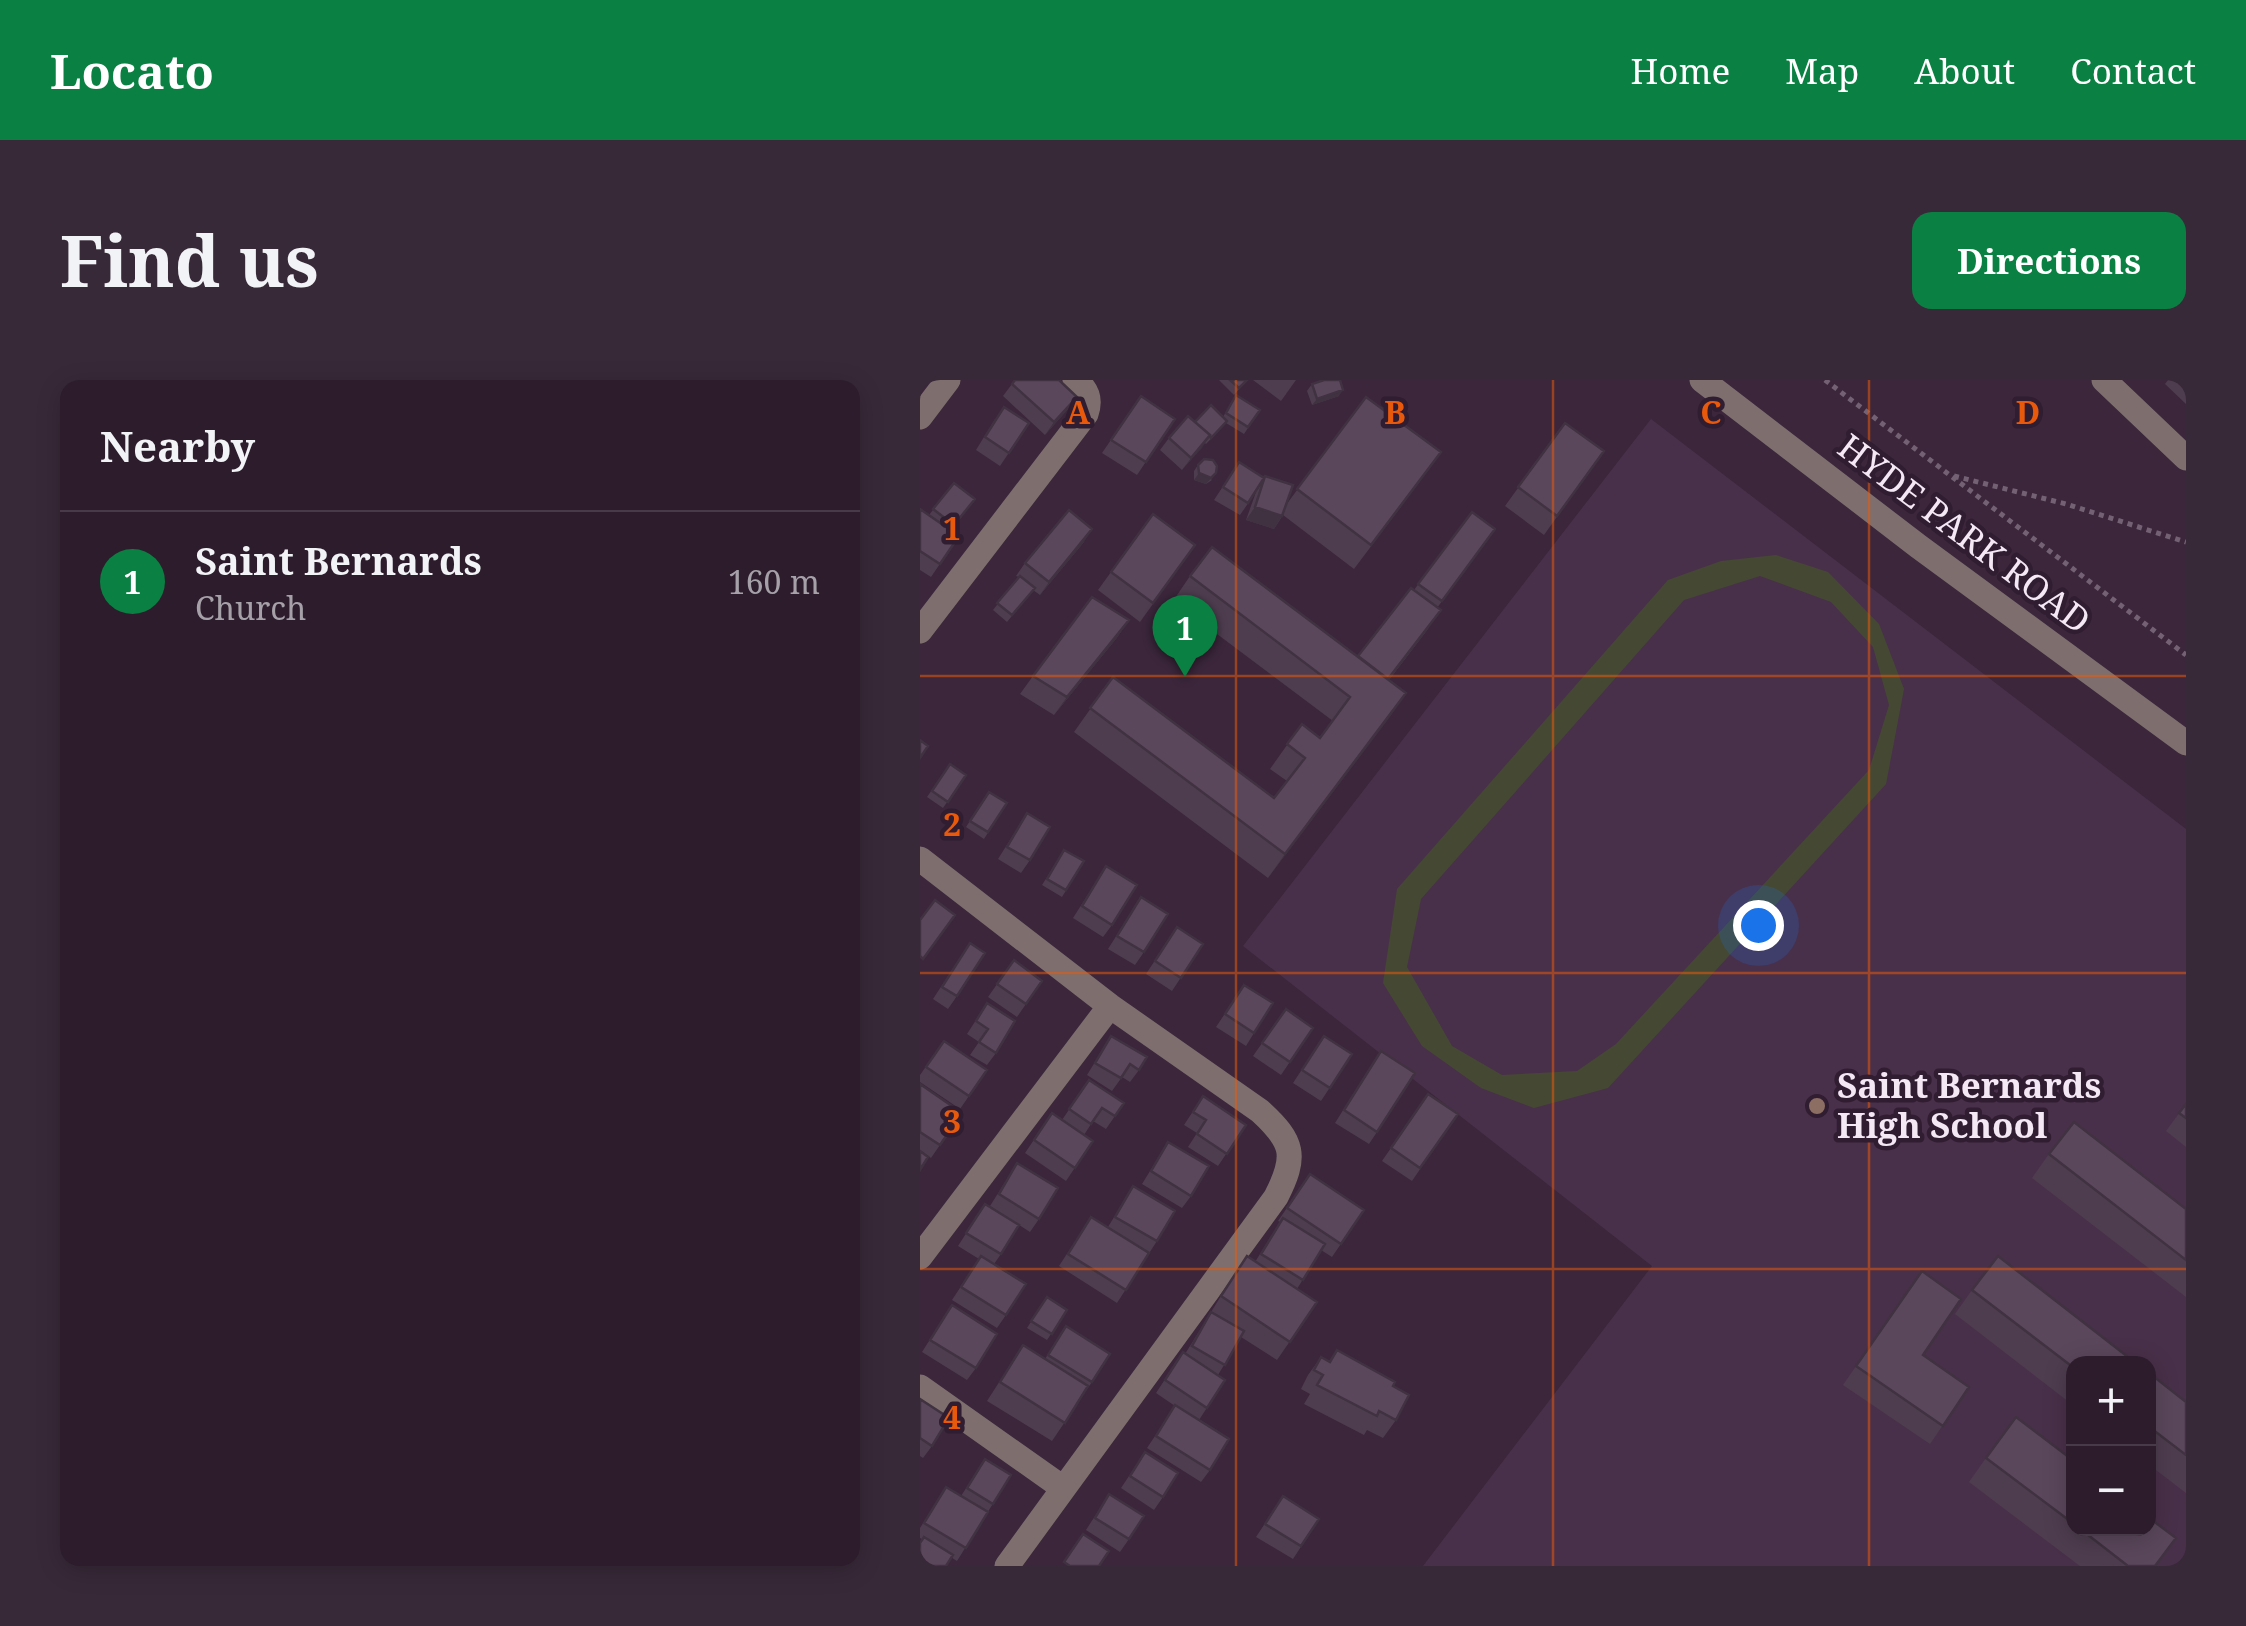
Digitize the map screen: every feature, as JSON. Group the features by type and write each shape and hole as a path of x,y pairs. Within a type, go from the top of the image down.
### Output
{"street":[{"path":"920,417 948,380"},
{"path":"920,631 1086,414 1090,405 1088,395 1075,380"},
{"name":"HYDE PARK ROAD","path":"1702,380 2186,744"},
{"path":"2104,380 2186,458"},
{"path":"920,859 1110,1006 1260,1111 1280,1130 1290,1147 1291,1169 1276,1197 1007,1566"},
{"path":"920,1257 1110,1006"},
{"path":"920,1387 1063,1488"}],"path":[{"path":"1824,380 2186,655"},
{"path":"1951,476 2066,504 2186,542"}],"shaded area":[{"name":"Saint Bernards High School","path":"1651,419 2186,829 2186,1566 1423,1566 1652,1266 1243,946"}],"green space":[{"path":"1776,555 1828,572 1879,624 1904,689 1886,784 1608,1088 1534,1108 1481,1088 1422,1046 1383,983 1397,889 1668,580 1721,561","holes":["1760,576 1831,602 1873,647 1889,705 1869,770 1616,1044 1577,1071 1502,1075 1452,1046 1407,967 1421,899 1684,600"]}],"building":[{"path":"1015,380 1059,380 1077,397 1054,422 1012,384"},
{"path":"1230,380 1247,380 1239,388"},
{"path":"1340,380 1343,390 1317,399 1312,384"},
{"path":"1236,395 1260,410 1248,427 1226,413"},
{"path":"1141,396 1175,419 1146,462 1111,440"},
{"path":"1366,397 1441,452 1371,545 1297,489"},
{"path":"1211,405 1227,421 1211,438 1195,422"},
{"path":"1004,407 1029,423 1009,453 985,437"},
{"path":"1188,416 1210,435 1191,458 1169,438"},
{"path":"1565,423 1604,451 1557,516 1518,487"},
{"path":"1204,459 1213,460 1217,466 1211,478 1199,473 1198,465"},
{"path":"1239,462 1264,478 1248,503 1223,487"},
{"path":"1265,476 1293,485 1282,516 1255,507"},
{"path":"954,483 975,499 954,525 933,509"},
{"path":"920,509 959,536 940,564 920,551"},
{"path":"1069,510 1092,529 1049,582 1025,563"},
{"path":"1472,512 1495,529 1442,601 1418,584"},
{"path":"1153,514 1195,545 1153,603 1111,572"},
{"path":"1212,547 1406,693 1285,854 1090,708 1113,677 1274,798 1305,758 1287,744 1302,724 1320,738 1350,697 1190,576"},
{"path":"1020,576 1035,588 1012,615 997,603"},
{"path":"1411,588 1441,610 1388,679 1358,656"},
{"path":"1092,597 1129,620 1067,697 1033,676"},
{"path":"920,740 928,746 920,758"},
{"path":"950,764 966,775 948,802 932,791"},
{"path":"989,792 1007,803 988,832 970,821"},
{"path":"1027,813 1050,827 1030,860 1007,847"},
{"path":"1064,850 1084,861 1066,890 1047,879"},
{"path":"1106,866 1137,885 1112,925 1082,906"},
{"path":"1141,897 1168,914 1144,952 1117,936"},
{"path":"935,900 955,915 923,959 920,920"},
{"path":"1177,927 1203,944 1181,978 1155,961"},
{"path":"970,943 985,953 957,996 942,987"},
{"path":"1014,960 1042,981 1026,1004 997,984"},
{"path":"1244,985 1273,1003 1254,1033 1225,1014"},
{"path":"987,1003 1015,1021 996,1053 979,1042 988,1029 976,1021"},
{"path":"1286,1009 1313,1028 1290,1062 1262,1043"},
{"path":"1111,1036 1147,1057 1139,1070 1130,1064 1121,1078 1095,1063"},
{"path":"1324,1036 1352,1054 1330,1088 1302,1070"},
{"path":"944,1041 987,1070 969,1096 926,1067"},
{"path":"1381,1051 1415,1073 1377,1132 1344,1110"},
{"path":"1089,1080 1124,1103 1115,1116 1102,1108 1091,1124 1069,1109"},
{"path":"920,1084 962,1113 940,1145 920,1132"},
{"path":"1428,1094 1458,1114 1420,1168 1391,1148"},
{"path":"1203,1096 1246,1125 1227,1154 1197,1134 1206,1120 1193,1112"},
{"path":"1052,1113 1093,1141 1075,1168 1034,1140"},
{"path":"2074,1122 2186,1209 2186,1260 2049,1154"},
{"path":"1168,1142 1209,1166 1191,1196 1151,1171"},
{"path":"920,1151 928,1157 920,1170"},
{"path":"1017,1163 1058,1188 1039,1219 999,1194"},
{"path":"1310,1174 1364,1210 1341,1244 1287,1208"},
{"path":"1133,1186 1175,1211 1157,1241 1115,1217"},
{"path":"985,1204 1019,1225 1001,1254 966,1233"},
{"path":"1091,1217 1149,1253 1126,1290 1068,1254"},
{"path":"1283,1218 1325,1244 1303,1280 1261,1254"},
{"path":"981,1256 1026,1284 1006,1315 961,1287"},
{"path":"1247,1256 1317,1302 1290,1342 1221,1296"},
{"path":"1998,1256 2127,1356 2066,1356 2066,1362 1972,1290"},
{"path":"1922,1271 1961,1299 1923,1355 1969,1387 1943,1426 1856,1366"},
{"path":"1047,1297 1067,1310 1052,1334 1031,1321"},
{"path":"952,1305 997,1334 976,1368 930,1340"},
{"path":"1211,1312 1244,1331 1225,1365 1192,1346"},
{"path":"1066,1326 1110,1354 1092,1382 1048,1355"},
{"path":"1023,1345 1088,1386 1065,1423 1000,1382"},
{"path":"1337,1350 1395,1382 1393,1386 1409,1395 1396,1420 1379,1411 1377,1416 1317,1385 1323,1375 1314,1370 1321,1357 1330,1362"},
{"path":"1183,1352 1225,1380 1207,1408 1165,1380"},
{"path":"2156,1378 2186,1402 2186,1455 2156,1432"},
{"path":"920,1399 949,1418 932,1446 920,1438"},
{"path":"1175,1405 1229,1439 1210,1470 1156,1436"},
{"path":"2016,1417 2066,1455 2066,1518 1986,1458"},
{"path":"1145,1452 1178,1473 1163,1497 1130,1476"},
{"path":"985,1459 1011,1475 993,1504 967,1488"},
{"path":"946,1487 988,1512 966,1548 924,1523"},
{"path":"1109,1494 1144,1516 1129,1539 1095,1518"},
{"path":"1283,1496 1319,1519 1301,1546 1265,1524"},
{"path":"2156,1523 2176,1538 2155,1566 2128,1566 2089,1536 2156,1536"},
{"path":"1083,1534 1109,1551 1099,1566 1070,1566 1064,1562"},
{"path":"924,1537 953,1555 946,1566 920,1566 920,1543"}],"place":[{"name":"Saint Bernards","path":"1185,677"},
{"name":"Saint Bernards High School","path":"1817,1106"}]}
